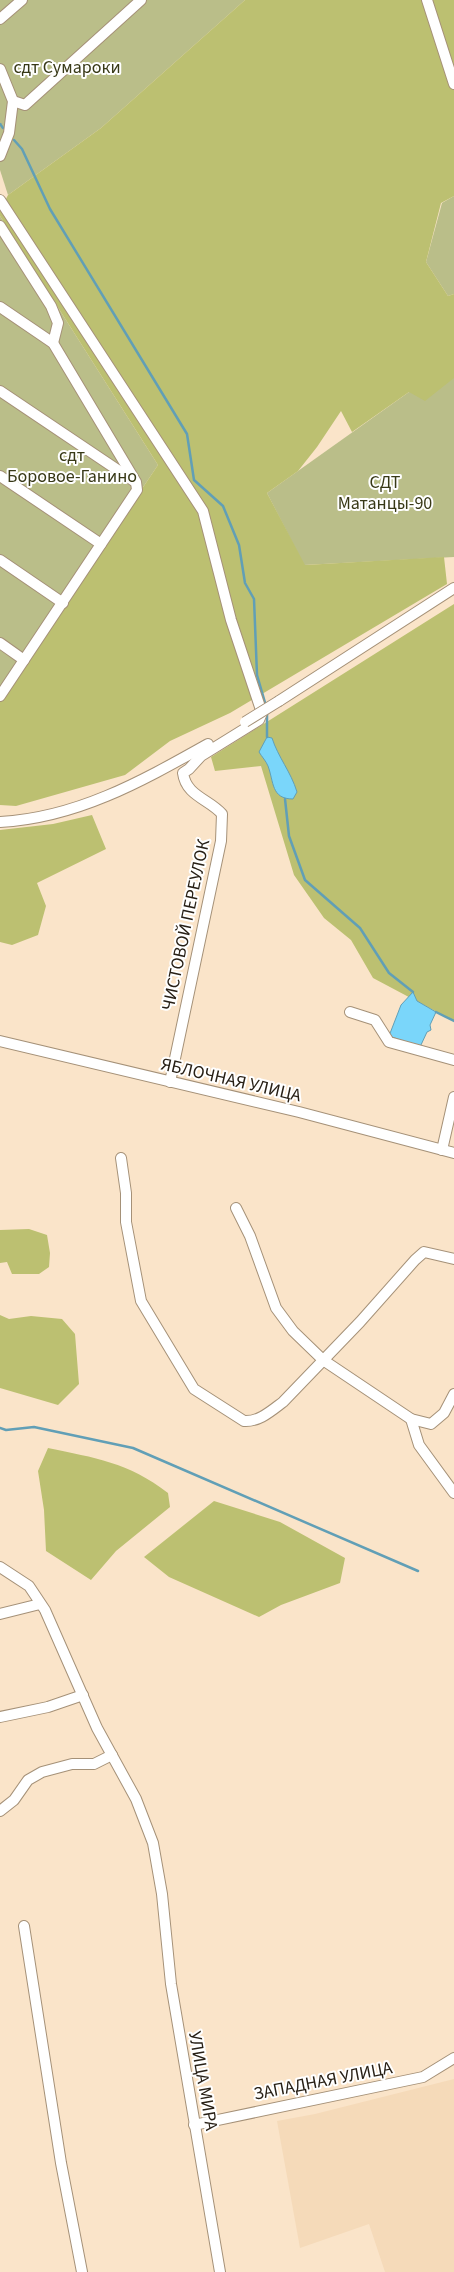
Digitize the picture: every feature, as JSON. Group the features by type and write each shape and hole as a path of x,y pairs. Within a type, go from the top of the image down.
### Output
{"street":[{"path":"0,20 22,0"},
{"path":"13,101 26,105 141,0"},
{"path":"427,0 454,84"},
{"path":"0,69 13,101 9,133 0,156"},
{"name":"ЧИСТОВОЙ ПЕРЕУЛОК","path":"0,200 203,511 231,620 262,713 259,720 201,756 183,773 184,783 189,790 216,807 222,814 223,823 221,841 170,1082"},
{"path":"0,226 51,306 58,323 53,343"},
{"path":"0,308 53,343 136,482 137,490 0,696"},
{"path":"0,391 136,482"},
{"path":"0,476 101,544"},
{"path":"0,560 63,602"},
{"path":"0,822 31,819 68,811 146,779 279,701 454,588"},
{"path":"0,644 24,660"},
{"path":"350,1012 375,1020 389,1042 454,1060"},
{"name":"ЯБЛОЧНАЯ УЛИЦА","path":"0,1041 299,1112 454,1153"},
{"path":"442,1150 454,1097"},
{"path":"121,1158 126,1193 126,1222 141,1300 194,1389 244,1421 252,1422 269,1413 283,1402 424,1252 454,1260"},
{"path":"236,1208 250,1236 276,1308 293,1331 323,1360 411,1419 431,1424 444,1413 454,1394"},
{"path":"411,1419 419,1445 454,1493"},
{"name":"УЛИЦА МИРА","path":"0,1567 29,1586 45,1610 97,1728 136,1799 153,1844 162,1894 171,1984 220,2272"},
{"path":"0,1614 40,1604"},
{"path":"0,1718 48,1707 83,1695"},
{"path":"0,1811 14,1800 28,1780 42,1772 72,1764 94,1764 112,1756"},
{"path":"24,1926 61,2163 82,2272"},
{"name":"ЗАПАДНАЯ УЛИЦА","path":"194,2125 423,2077 454,2058"}],"shaded area":[{"path":"454,2079 454,2272 385,2272 369,2224 300,2248 277,2121 315,2114"}],"green space":[{"name":"сдт Сумароки","path":"0,0 245,0 101,128 8,195 0,170"},
{"path":"245,0 454,0 454,196 441,203 426,262 448,296 454,294 454,378 425,401 409,392 352,432 341,411 298,471 267,493 305,565 444,557 447,584 230,713 170,741 125,775 16,806 0,805 0,700 158,465 0,216 0,211 8,195 101,128"},
{"path":"454,196 454,294 448,296 426,262 442,203"},
{"name":"сдт Боровое-Ганино","path":"0,216 158,465 0,700"},
{"name":"СДТ Матанцы-90","path":"454,360 454,557 304,565 267,493"},
{"path":"454,604 454,1021 373,978 351,940 324,918 294,875 261,766 215,771 211,757"},
{"path":"92,815 106,849 37,883 46,906 38,935 12,945 0,942 0,830 53,824"},
{"path":"29,1229 47,1235 50,1253 49,1267 39,1274 12,1274 7,1262 0,1263 0,1230"},
{"path":"0,1315 9,1319 31,1316 62,1319 75,1334 79,1384 58,1405 0,1388"},
{"path":"48,1448 96,1458 125,1468 139,1474 168,1493 170,1507 116,1551 91,1580 46,1551 44,1510 38,1471"},
{"path":"214,1501 280,1522 345,1558 340,1583 281,1605 259,1617 169,1577 144,1557"}],"water":[{"path":"267,737 272,738 297,792 293,799 281,796 274,789 268,766 259,752"},
{"path":"413,992 417,1001 436,1012 430,1025 431,1030 427,1032 420,1047 389,1036 401,1005"}],"waterway":[{"path":"0,124 3,128"},
{"path":"14,140 22,149 50,209 187,434 194,480 223,506 239,545 245,583 254,599 257,675 266,706"},
{"path":"267,711 267,737"},
{"path":"285,799 289,836 305,880 360,928 389,973 413,992"},
{"path":"436,1012 454,1021"},
{"path":"0,1428 6,1430 34,1427 133,1448 418,1571"}]}
